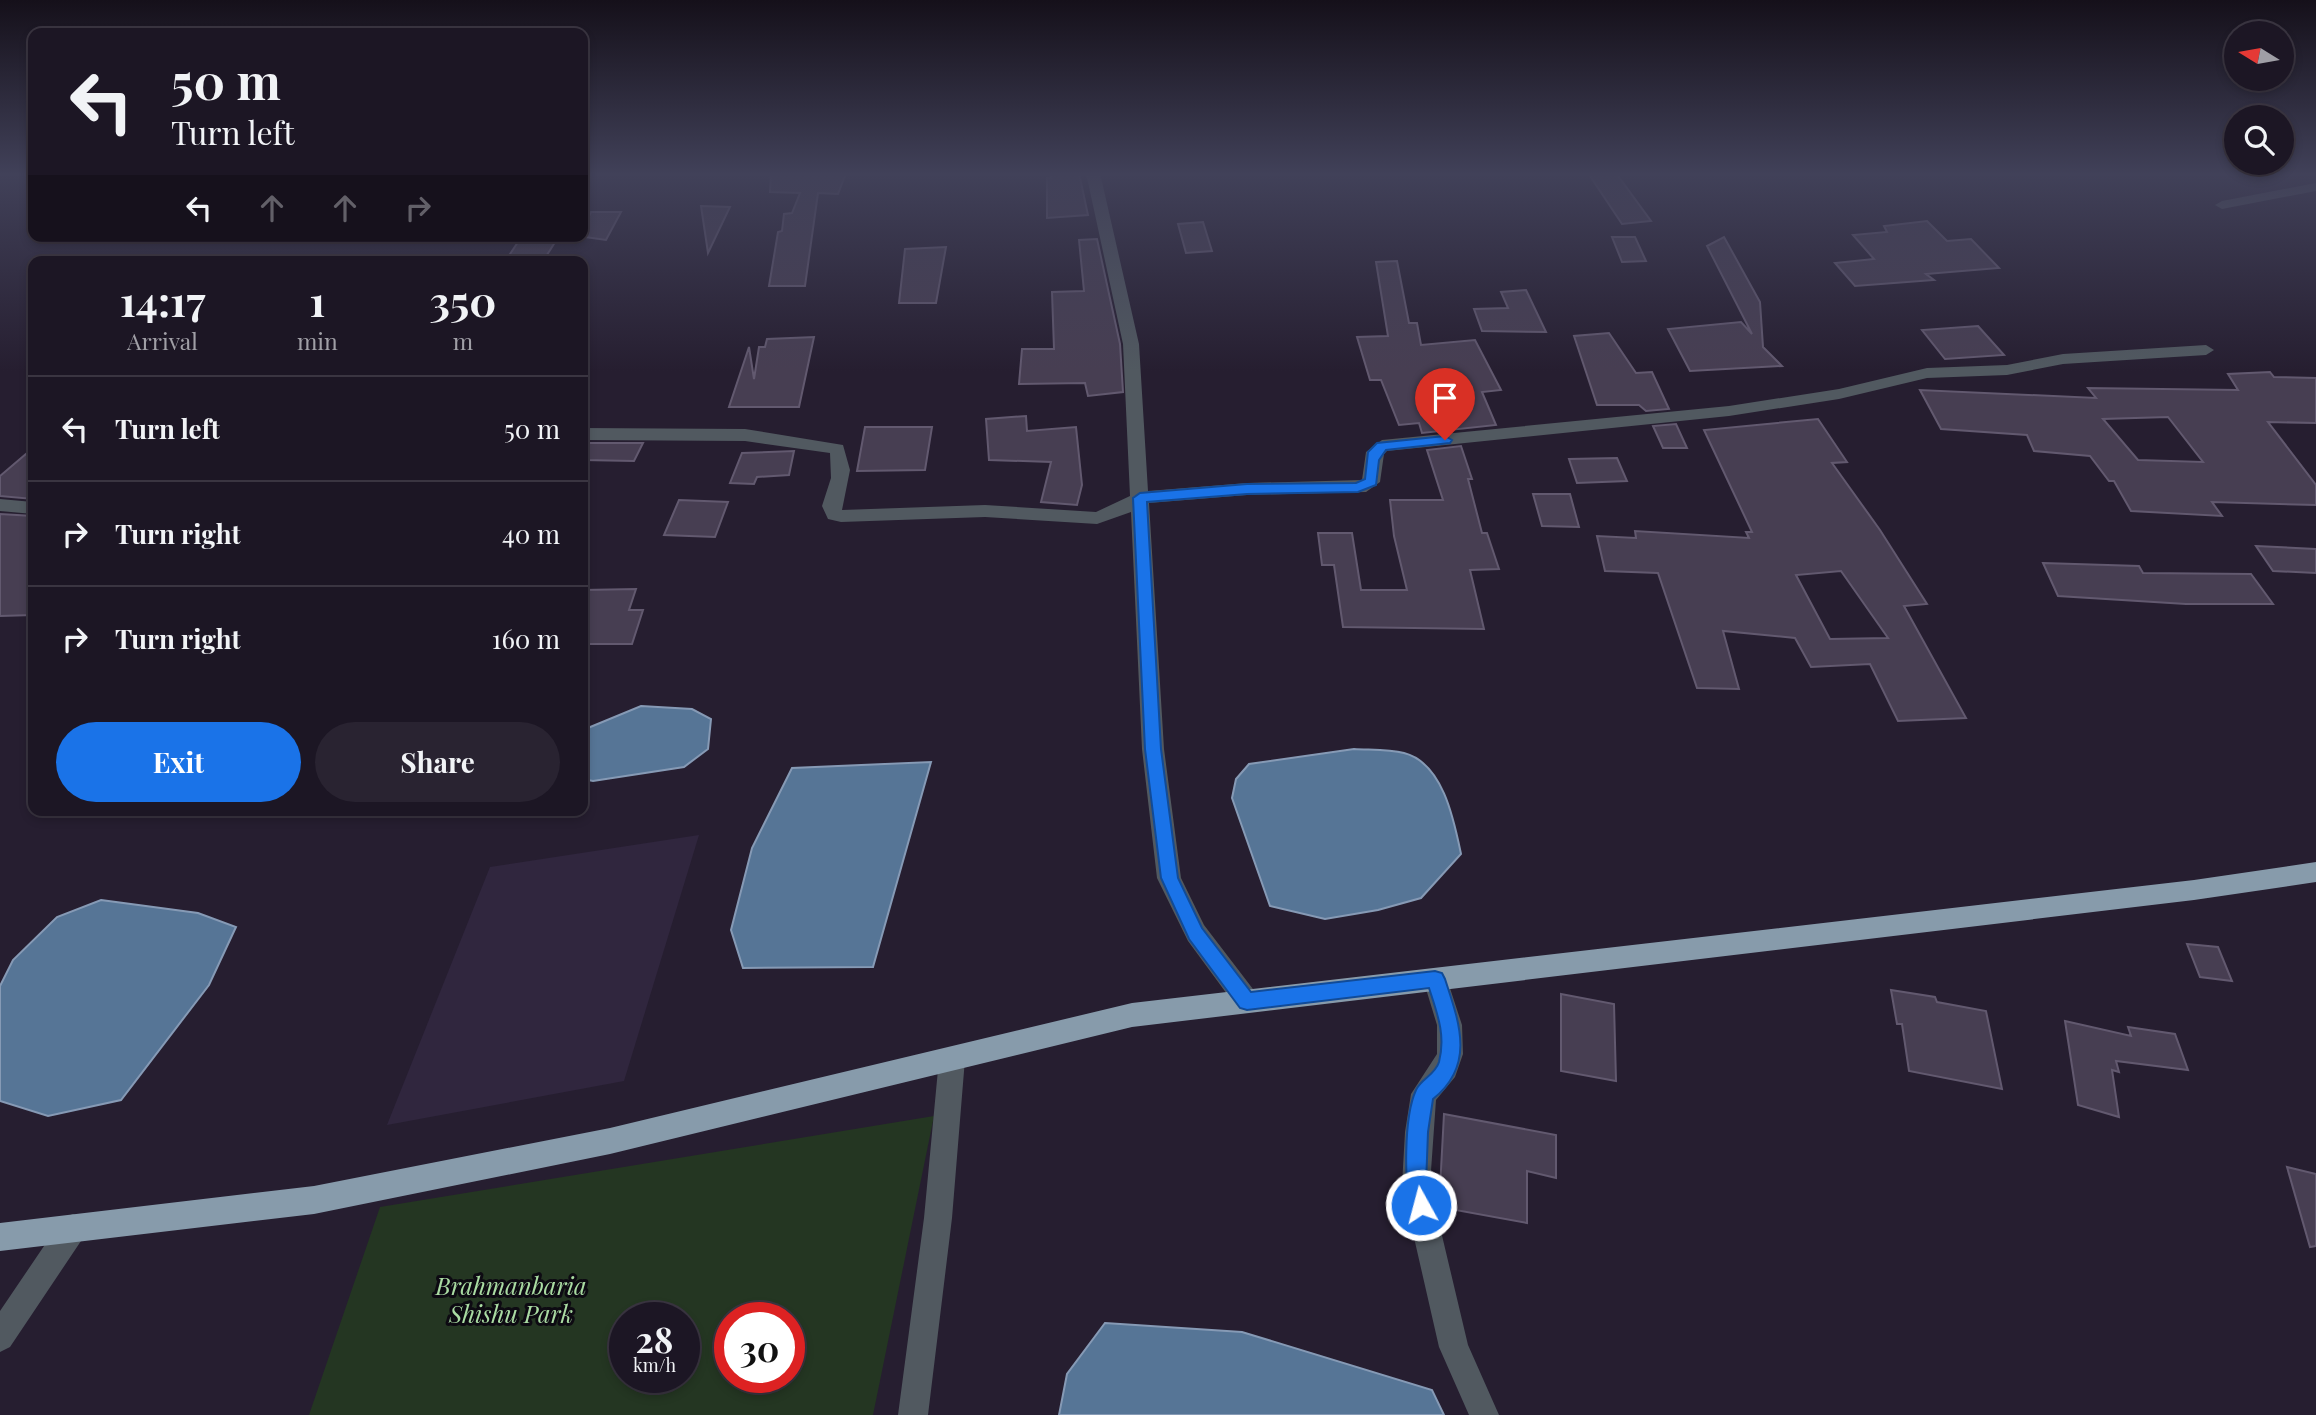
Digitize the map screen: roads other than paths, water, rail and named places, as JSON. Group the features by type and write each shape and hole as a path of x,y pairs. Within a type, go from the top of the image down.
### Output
{"highway":[{"path":"0,1237 314,1200 610,1141 1132,1015 2194,890 2316,872"}],"street":[{"path":"1109,239 1131,344 1153,749 1169,878 1196,933 1247,1001"},
{"path":"588,434 745,435 837,449 840,455 838,488 831,506 835,515 841,516 985,511 1097,518 1121,510 1140,498 1247,489 1358,488 1371,481 1372,460 1375,452 1382,446 1730,411 1839,394 1927,373 2007,370 2063,359 2206,350"},
{"path":"0,506 28,508"},
{"path":"1435,979 1452,1032 1448,1065 1438,1083 1424,1094 1418,1132 1416,1185 1454,1347 1484,1415"},
{"path":"913,1415 938,1218 952,1059"},
{"path":"0,1337 73,1228"}],"water":[{"path":"641,706 692,709 711,719 708,749 684,767 593,781 588,780 588,728"},
{"path":"1354,749 1404,753 1428,768 1444,794 1455,825 1461,854 1421,898 1378,910 1325,919 1270,906 1232,798 1236,779 1249,764"},
{"path":"931,762 873,967 743,968 731,930 752,848 792,768"},
{"path":"101,900 198,913 236,927 209,985 121,1100 48,1116 0,1101 0,986 13,960 57,917"},
{"path":"1105,1323 1242,1332 1432,1390 1444,1415 1059,1415 1067,1374"}],"park label":[{"name":"Brahmanbaria Shishu Park","path":"511,1301"}]}
